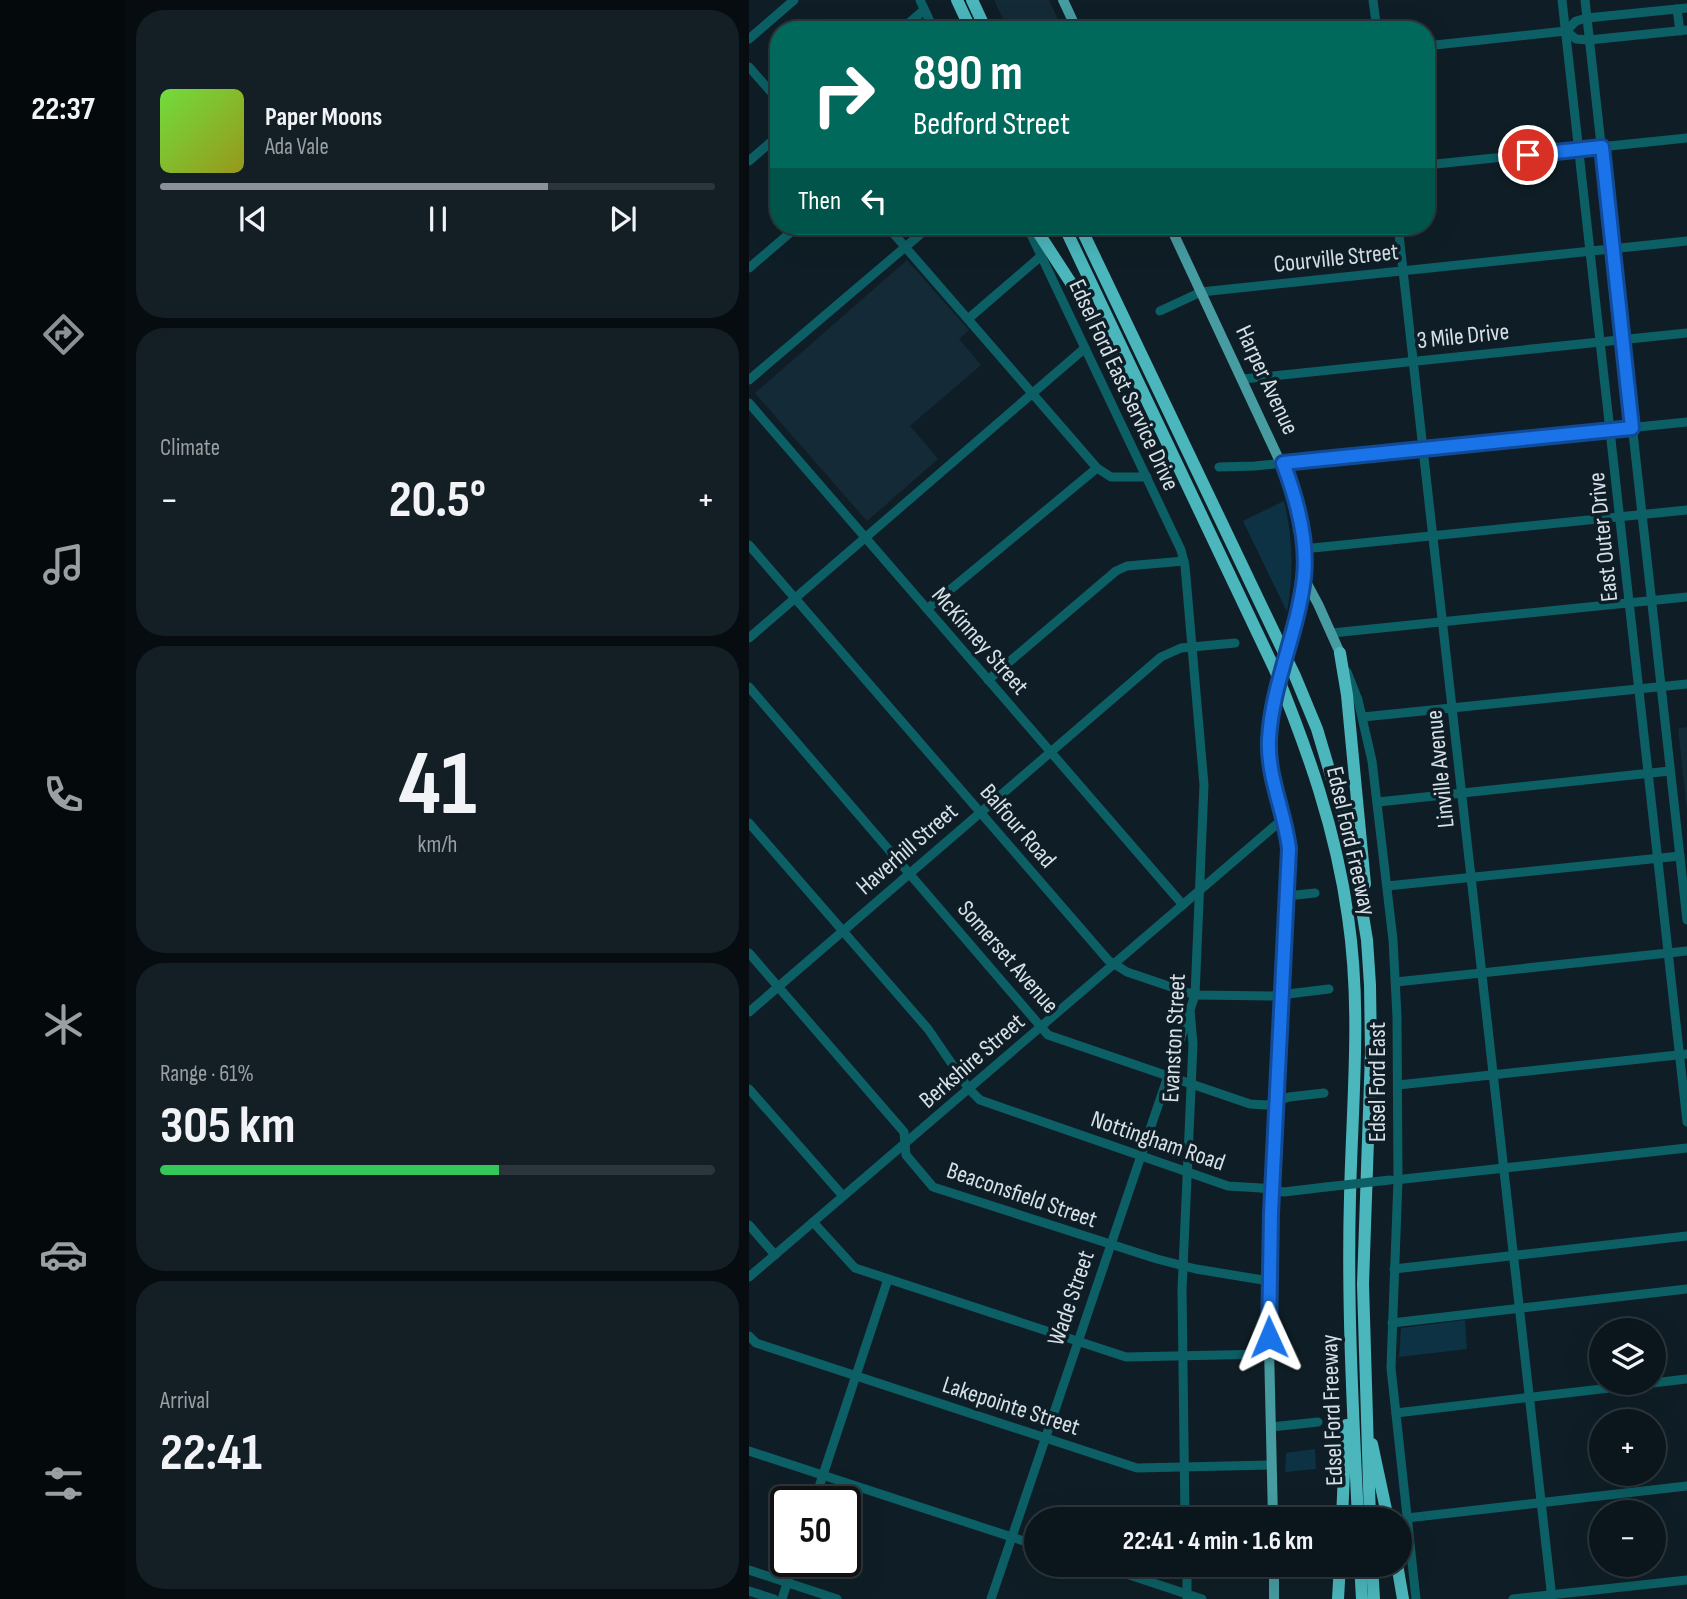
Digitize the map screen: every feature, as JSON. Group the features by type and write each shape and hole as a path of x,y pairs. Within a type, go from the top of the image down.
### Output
{"highway":[{"path":"957,0 967,21"},
{"path":"972,0 982,21"},
{"path":"1040,235 1106,337 1136,394 1147,400"},
{"name":"Edsel Ford Freeway","path":"1068,235 1275,670 1312,763 1337,855 1352,943 1356,1025 1350,1197 1351,1386 1357,1507"},
{"name":"Edsel Ford Freeway","path":"1084,235 1295,676 1317,729 1351,843 1367,940 1370,985 1371,1040 1363,1284 1370,1507"},
{"path":"1340,653 1360,817 1367,901 1367,940"},
{"path":"1343,1507 1351,1386"},
{"path":"1367,1428 1377,1458 1386,1507"},
{"path":"1338,1599 1339,1577"},
{"path":"1361,1577 1362,1599"},
{"path":"1373,1577 1374,1599"},
{"path":"1399,1577 1403,1599"}],"main road":[{"path":"1063,0 1070,21"},
{"name":"Harper Avenue","path":"1174,235 1283,463 1297,506 1303,549 1304,578 1275,701 1269,752 1289,849 1269,1281 1273,1507"},
{"name":"Edsel Ford East","path":"1304,578 1340,653"},
{"path":"1274,1577 1274,1599"}],"street":[{"path":"749,39 794,0"},
{"path":"920,0 930,21"},
{"path":"1373,0 1376,21"},
{"name":"East Outer Drive","path":"1562,0 1668,953 1683,1054 1687,1122"},
{"name":"East Outer Drive","path":"1585,0 1687,920"},
{"path":"1435,45 1566,31 1576,21 1587,18 1682,8 1683,31 1590,40 1576,39 1566,31"},
{"path":"911,21 924,10"},
{"path":"749,67 770,91"},
{"path":"1435,164 1687,138"},
{"path":"749,161 770,143"},
{"path":"749,268 788,235"},
{"path":"895,235 1097,468 1120,479 1147,477"},
{"path":"749,380 919,235"},
{"name":"Edsel Ford East Service Drive","path":"1031,235 1147,477 1184,561"},
{"name":"Linville Avenue","path":"1399,235 1552,1597"},
{"name":"Courville Street","path":"1160,311 1201,292 1687,242"},
{"path":"968,319 1041,256"},
{"name":"3 Mile Drive","path":"1243,379 1687,333"},
{"path":"749,638 1085,348"},
{"name":"McKinney Street","path":"749,402 1183,905"},
{"path":"1219,467 1283,463 1687,422"},
{"path":"927,609 1097,468"},
{"path":"1303,549 1687,510"},
{"name":"Balfour Road","path":"749,545 1114,964 1127,972 1195,995 1271,996 1328,989"},
{"path":"988,680 1117,571 1128,566 1184,561"},
{"name":"Evanston Street","path":"1184,561 1204,771 1195,995 1190,1010 1193,1044 1183,1266 1185,1507"},
{"path":"1332,633 1687,597"},
{"name":"Haverhill Street","path":"749,1012 1161,657 1175,650 1235,643"},
{"name":"Edsel Ford East","path":"1340,653 1363,717 1373,761 1396,982 1398,1085 1391,1367 1406,1507"},
{"path":"1363,717 1687,684"},
{"name":"Somerset Avenue","path":"749,687 1048,1035 1250,1104 1266,1105 1289,1097 1324,1093"},
{"path":"1378,802 1670,771"},
{"name":"Berkshire Street","path":"749,1276 1284,818"},
{"name":"Nottingham Road","path":"749,823 928,1029 969,1089 980,1100 1140,1156 1228,1186 1284,1192 1687,1148"},
{"path":"1387,886 1680,856"},
{"path":"1287,896 1315,893"},
{"path":"1396,982 1687,951"},
{"name":"Beaconsfield Street","path":"749,953 904,1132 906,1155 933,1187 1183,1266 1269,1281"},
{"name":"Wade Street","path":"991,1599 1190,1010"},
{"path":"1398,1085 1683,1054"},
{"path":"749,1088 843,1196"},
{"path":"813,1222 852,1266 1126,1357 1269,1354"},
{"path":"749,1225 775,1255"},
{"path":"1394,1269 1687,1236"},
{"path":"819,1486 888,1279"},
{"path":"1392,1323 1687,1289"},
{"name":"Lakepointe Street","path":"749,1336 756,1343 1137,1468 1271,1465"},
{"path":"1396,1413 1687,1379"},
{"path":"1271,1427 1318,1422"},
{"path":"749,1451 1024,1541"},
{"path":"1412,1517 1687,1486"},
{"name":"Edsel Ford East","path":"1412,1563 1416,1599"},
{"path":"749,1570 837,1599"},
{"path":"782,1599 789,1577"},
{"path":"1132,1577 1187,1597 1202,1599"},
{"path":"1187,1577 1187,1597"},
{"path":"1513,1599 1552,1597 1687,1580"},
{"path":"749,1591 774,1599"}],"shaded area":[{"path":"994,0 1049,0 1059,21 1004,21"},
{"path":"907,260 969,330 959,339 981,365 910,426 938,459 867,521 755,393"},
{"path":"1284,501 1291,556 1287,612 1243,521"},
{"path":"1687,727 1687,811 1678,728"},
{"path":"1465,1320 1467,1349 1399,1357 1401,1328"},
{"path":"1315,1449 1316,1469 1285,1472 1286,1453"}],"route":[{"path":"1269,1337 1271,1213 1289,849 1286,825 1272,775 1269,738 1304,576 1300,522 1283,463 1632,428 1602,147 1528,155"}]}
